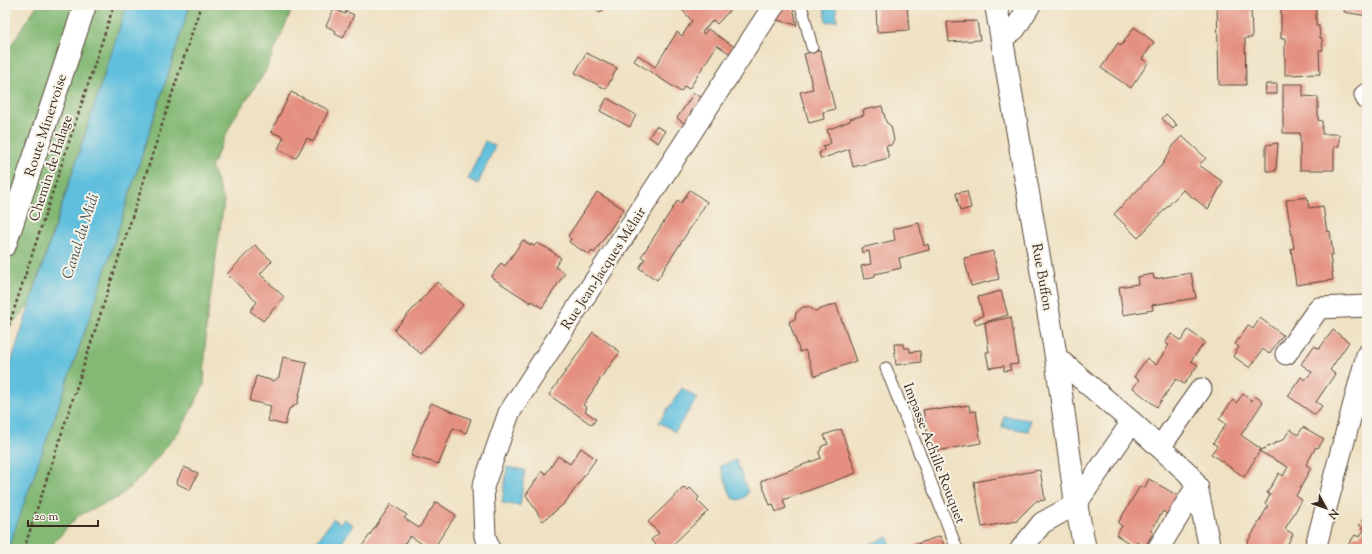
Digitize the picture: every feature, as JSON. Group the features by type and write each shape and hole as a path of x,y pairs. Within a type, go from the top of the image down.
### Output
{"street":[{"name":"Route Minervoise","path":"5,245 85,5"},
{"name":"Rue Jean-Jacques Mélair","path":"489,549 485,536 483,487 509,413 774,5"},
{"name":"Rue Buffon","path":"996,5 1056,357 1076,504 1084,549"},
{"path":"1002,38 1015,29 1030,5"},
{"path":"1286,354 1319,308 1367,306"},
{"path":"1315,549 1367,355"},
{"path":"1056,357 1132,422 1189,474 1197,486 1210,549"},
{"path":"1160,447 1201,389"},
{"path":"1021,549 1042,523 1076,504 1132,422"},
{"path":"1158,549 1197,486"}],"lane":[{"path":"801,5 812,47"},
{"name":"Impasse Achille Rouquet","path":"886,368 957,549"}],"path":[{"name":"Chemin de Halage","path":"5,337 114,5"},
{"path":"24,549 201,5"}],"green space":[{"path":"37,5 127,5 29,305 5,332 5,55"},
{"path":"190,5 292,5 290,14 265,72 234,118 211,167 224,201 206,327 204,385 181,429 141,477 119,497 78,516 48,549 8,549 93,308"}],"water":[{"name":"Canal du Midi","path":"127,5 190,5 93,308 8,549 5,549 5,381"},
{"path":"824,5 836,5 837,21 826,22"},
{"path":"485,141 495,146 478,184 468,179"},
{"path":"682,388 697,398 675,432 659,422"},
{"path":"1004,416 1030,420 1028,431 1002,427"},
{"path":"736,460 748,492 745,497 739,500 732,498 720,466"},
{"path":"507,467 525,470 520,506 502,503"},
{"path":"333,519 340,523 344,519 353,525 338,549 312,549"},
{"path":"888,537 892,549 863,549 862,547"}],"building":[{"path":"592,5 609,5 599,13"},
{"path":"678,5 735,5 717,24 713,20 702,32 704,34 708,29 739,50 735,57 717,45 689,89 684,86 681,92 634,61 638,55 655,67 677,32 682,36 692,21"},
{"path":"782,5 793,8 797,25 773,19"},
{"path":"876,5 907,5 909,30 877,32"},
{"path":"1217,5 1251,5 1252,38 1245,38 1246,85 1219,85"},
{"path":"1281,5 1316,5 1316,26 1319,26 1323,50 1319,50 1320,74 1285,75 1285,38 1281,39"},
{"path":"1345,5 1367,5 1367,16 1344,12"},
{"path":"334,9 345,14 346,11 354,15 343,38 335,34 336,31 326,26"},
{"path":"977,21 980,40 949,42 947,22"},
{"path":"1134,27 1154,42 1142,59 1148,63 1131,88 1101,68 1118,43 1121,46"},
{"path":"820,50 835,109 823,112 824,119 809,123 800,92 813,89 804,54"},
{"path":"586,53 617,68 606,89 575,73"},
{"path":"1266,84 1277,84 1277,94 1265,94"},
{"path":"1283,84 1303,84 1303,96 1318,97 1318,120 1322,121 1322,134 1339,134 1339,146 1334,147 1334,170 1300,170 1300,133 1283,133"},
{"path":"291,92 329,110 313,142 307,138 296,158 278,149 284,137 271,132"},
{"path":"694,93 706,100 689,127 677,118"},
{"path":"607,98 636,115 630,127 600,111"},
{"path":"882,106 886,122 891,126 894,140 891,145 886,146 889,158 853,167 849,149 821,159 819,153 824,150 823,146 831,143 827,130 850,121 850,119 864,115 863,110"},
{"path":"1166,114 1177,125 1173,129 1162,119"},
{"path":"656,126 665,131 658,143 649,137"},
{"path":"1182,136 1206,158 1199,165 1223,182 1208,209 1183,190 1138,238 1114,214 1162,165 1175,143"},
{"path":"1278,143 1276,171 1266,171 1266,145"},
{"path":"690,190 707,202 657,280 639,268 645,259 641,257 678,200 681,203"},
{"path":"967,191 971,208 960,211 956,193"},
{"path":"597,192 624,209 594,253 592,251 589,255 569,242 571,239 568,236"},
{"path":"1307,197 1309,208 1323,206 1327,232 1330,231 1333,255 1330,255 1333,280 1296,285 1291,249 1294,248 1286,200"},
{"path":"919,223 924,246 928,244 929,250 899,258 901,268 875,274 875,276 864,279 861,266 871,264 869,251 862,253 861,248 895,240 893,229"},
{"path":"523,240 534,246 537,243 561,258 555,267 565,273 542,308 532,301 531,303 491,277 501,263 505,266"},
{"path":"255,245 272,261 260,274 284,297 263,321 250,311 257,302 227,274"},
{"path":"993,251 999,279 971,286 964,258"},
{"path":"1191,273 1196,298 1152,305 1153,310 1123,315 1119,287 1138,284 1137,277 1153,274 1154,279"},
{"path":"437,282 463,305 421,354 394,330"},
{"path":"1001,291 1008,315 976,325 974,319 983,316 978,297"},
{"path":"836,304 856,361 815,376 805,350 800,352 789,322 795,319 796,313 803,307 809,307 815,311"},
{"path":"1011,317 1018,364 1009,365 1011,370 1004,371 1004,366 989,368 986,352 989,352 985,323"},
{"path":"1260,318 1283,335 1269,354 1263,349 1250,368 1233,356 1239,347 1235,344 1248,325 1253,329"},
{"path":"1188,330 1205,342 1191,361 1198,365 1184,384 1176,379 1157,407 1133,388 1139,380 1134,377 1147,358 1156,365 1169,345 1165,343 1171,334 1181,341"},
{"path":"1333,330 1349,342 1330,370 1335,374 1316,402 1322,406 1315,415 1288,396 1301,377 1305,380 1312,372 1301,364 1314,346 1319,349"},
{"path":"593,332 620,352 583,405 587,408 585,411 596,419 592,425 549,395"},
{"path":"894,344 903,344 904,348 910,348 910,352 920,351 921,362 896,365"},
{"path":"283,357 307,362 297,404 289,409 285,425 268,421 271,406 250,401 256,376 274,381 279,377"},
{"path":"1243,394 1252,401 1255,396 1263,402 1241,435 1261,449 1244,477 1211,454 1217,446 1213,443 1226,424 1219,419 1233,400 1236,403"},
{"path":"431,403 471,419 466,433 453,428 439,464 411,456"},
{"path":"969,405 970,412 976,411 981,443 931,452 923,410 936,408 936,410"},
{"path":"1303,427 1324,439 1318,448 1316,447 1306,465 1311,468 1296,496 1302,500 1285,529 1293,534 1285,549 1250,549 1246,545 1268,506 1265,504 1270,495 1267,493 1279,473 1283,476 1288,467 1259,451 1284,439 1290,429 1298,435"},
{"path":"841,429 856,473 783,500 786,508 776,512 773,504 770,505 761,481 821,458 819,453 822,446 828,444 824,435"},
{"path":"581,448 596,459 565,503 543,521 526,495 542,471 546,474 558,456 570,464"},
{"path":"184,467 198,473 190,490 176,483"},
{"path":"1040,470 1045,500 1036,501 1017,521 982,527 974,482"},
{"path":"1149,479 1180,497 1169,516 1163,511 1151,531 1153,533 1145,547 1136,542 1134,546 1116,535 1122,526 1118,523 1140,486 1144,489"},
{"path":"684,487 688,490 690,488 699,497 697,500 708,511 668,549 660,549 651,540 659,533 648,522"},
{"path":"436,502 456,515 433,549 430,549 410,536 401,549 360,549 391,504 407,515 404,518 419,528"},
{"path":"1367,512 1367,549 1351,549 1352,548 1348,545 1355,535 1359,537 1365,529 1359,525"},
{"path":"940,536 946,549 915,549 914,545"}]}
